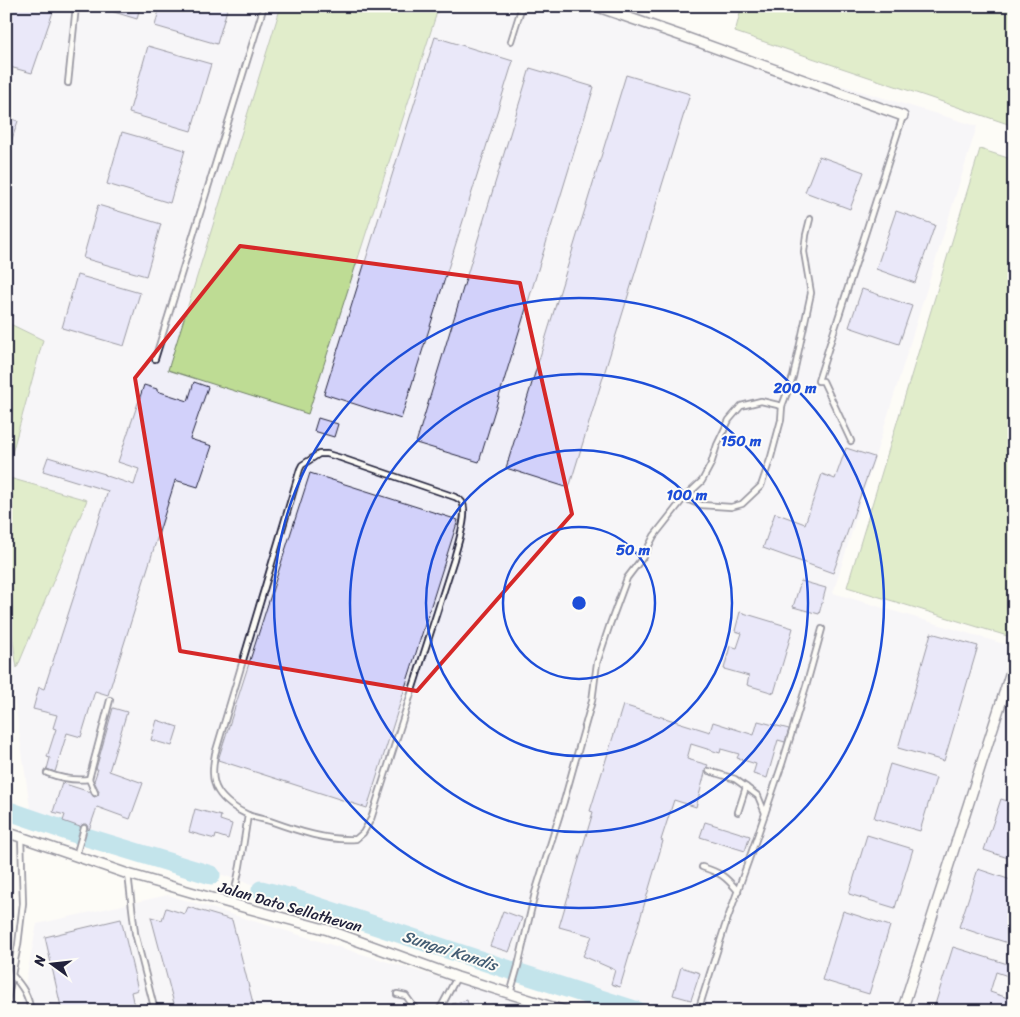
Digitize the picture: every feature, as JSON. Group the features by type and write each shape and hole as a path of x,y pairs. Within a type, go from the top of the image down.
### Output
{"street":[{"path":"595,6 903,116"},
{"path":"902,1011 1014,662"},
{"name":"Jalan Dato Sellathevan","path":"6,832 128,874 328,930 457,976 564,1011"}],"lane":[{"path":"68,83 76,6"},
{"path":"155,359 264,6"},
{"path":"511,41 522,6"},
{"path":"852,441 823,381 818,381 903,116"},
{"path":"684,498 701,505 731,507 742,504 761,486 781,420 782,406 793,377 811,293 804,252 810,219"},
{"path":"510,994 536,892 592,701 597,663 627,578 643,557 654,536 684,498 702,481 729,420 741,406 761,401 782,406"},
{"path":"319,454 327,454 461,500 464,506 464,517 454,559 371,819 363,833 356,839 348,840 325,837 248,815 231,805 217,790 213,768 215,754 302,465 319,454"},
{"path":"698,1011 725,926 765,813 807,683 822,629"},
{"path":"95,793 89,779 110,700"},
{"path":"709,771 735,779 758,796 765,813"},
{"path":"47,773 67,779 89,779"},
{"path":"738,812 746,787"},
{"path":"232,904 248,815"},
{"path":"76,856 84,830"},
{"path":"6,1005 18,945 22,903 21,837"},
{"path":"702,868 721,874 738,891"},
{"path":"128,874 134,933 155,1011"},
{"path":"12,975 23,986 31,1011"},
{"path":"438,1011 457,976"},
{"path":"397,994 406,996 417,1011"},
{"path":"533,1001 533,1011"}],"highlighted area":[{"path":"240,246 520,283 572,514 417,691 180,651 135,378"}],"shaded area":[{"path":"6,6 577,6 977,126 833,593 1014,647 1014,1011 651,1011 31,814 6,640"},
{"path":"168,895 549,1011 20,1011 37,924"}],"green space":[{"path":"281,6 439,6 308,414 168,370"},
{"path":"742,6 1014,6 1014,126 735,32"},
{"path":"980,149 1014,160 1014,638 847,587"},
{"path":"6,322 43,340 6,475"},
{"path":"6,477 87,500 17,668 6,596"}],"building":[{"path":"6,6 55,6 32,73 6,66"},
{"path":"102,6 140,6 137,19 101,8"},
{"path":"160,6 228,6 217,44 155,26"},
{"path":"435,37 513,61 401,419 324,394"},
{"path":"148,46 211,64 191,131 129,113"},
{"path":"530,68 594,87 479,462 416,443"},
{"path":"626,75 690,94 569,488 506,468"},
{"path":"6,117 18,121 8,151 6,151"},
{"path":"122,132 185,150 170,203 107,184"},
{"path":"819,156 864,172 850,209 805,192"},
{"path":"98,205 161,224 146,276 83,258"},
{"path":"896,211 935,225 915,283 876,269"},
{"path":"77,275 140,293 124,346 62,328"},
{"path":"862,289 912,306 899,344 849,327"},
{"path":"194,382 208,387 190,439 212,446 198,487 175,480 108,695 95,691 81,737 67,733 55,772 47,769 50,758 47,757 56,729 53,728 57,715 33,709 39,687 44,689 108,491 43,471 48,457 134,485 139,469 118,462 144,385 188,401"},
{"path":"318,418 338,424 334,437 314,431"},
{"path":"846,448 874,457 833,573 763,548 775,513 805,524 822,474 835,479"},
{"path":"310,473 458,520 367,808 218,760"},
{"path":"801,581 826,588 819,614 793,607"},
{"path":"740,612 793,628 774,693 747,685 749,676 724,669 730,646 737,648 742,633 735,631"},
{"path":"931,633 978,646 944,761 898,748"},
{"path":"623,705 710,732 713,722 754,735 758,721 789,729 785,742 778,740 767,778 753,774 756,764 737,758 739,754 721,749 720,753 691,744 687,759 708,765 705,770 696,807 674,800 620,987 611,984 615,970 583,956 592,936 559,927 593,812 590,811"},
{"path":"113,708 127,712 109,771 143,783 130,819 97,807 89,830 86,824 80,827 63,821 65,815 53,812 62,783 90,792 94,797 98,795 99,791 94,781 98,769 96,769"},
{"path":"157,720 178,727 172,746 151,740"},
{"path":"890,764 936,778 920,831 874,818"},
{"path":"1001,799 1014,803 1014,860 984,850"},
{"path":"195,809 221,816 220,820 232,824 228,839 216,835 215,839 189,832"},
{"path":"705,822 750,836 745,851 700,837"},
{"path":"867,835 913,849 895,908 849,894"},
{"path":"978,869 1014,881 1014,921 1010,933 1014,934 1014,945 959,927"},
{"path":"188,907 232,920 255,1011 176,1011 151,917 162,920 166,908 185,914"},
{"path":"503,911 522,918 509,952 490,946"},
{"path":"843,911 890,926 869,994 822,980"},
{"path":"121,919 138,990 131,992 135,1011 62,1011 45,937"},
{"path":"953,947 1014,966 1014,978 996,972 990,992 1014,1000 1014,1011 933,1011"},
{"path":"681,967 700,973 691,1000 673,995"},
{"path":"467,1000 470,1011 453,1011 452,1004"}],"waterway":[{"name":"Sungai Kandis","path":"6,810 73,833 211,875"},
{"name":"Sungai Kandis","path":"261,890 292,898 638,1011"}]}
